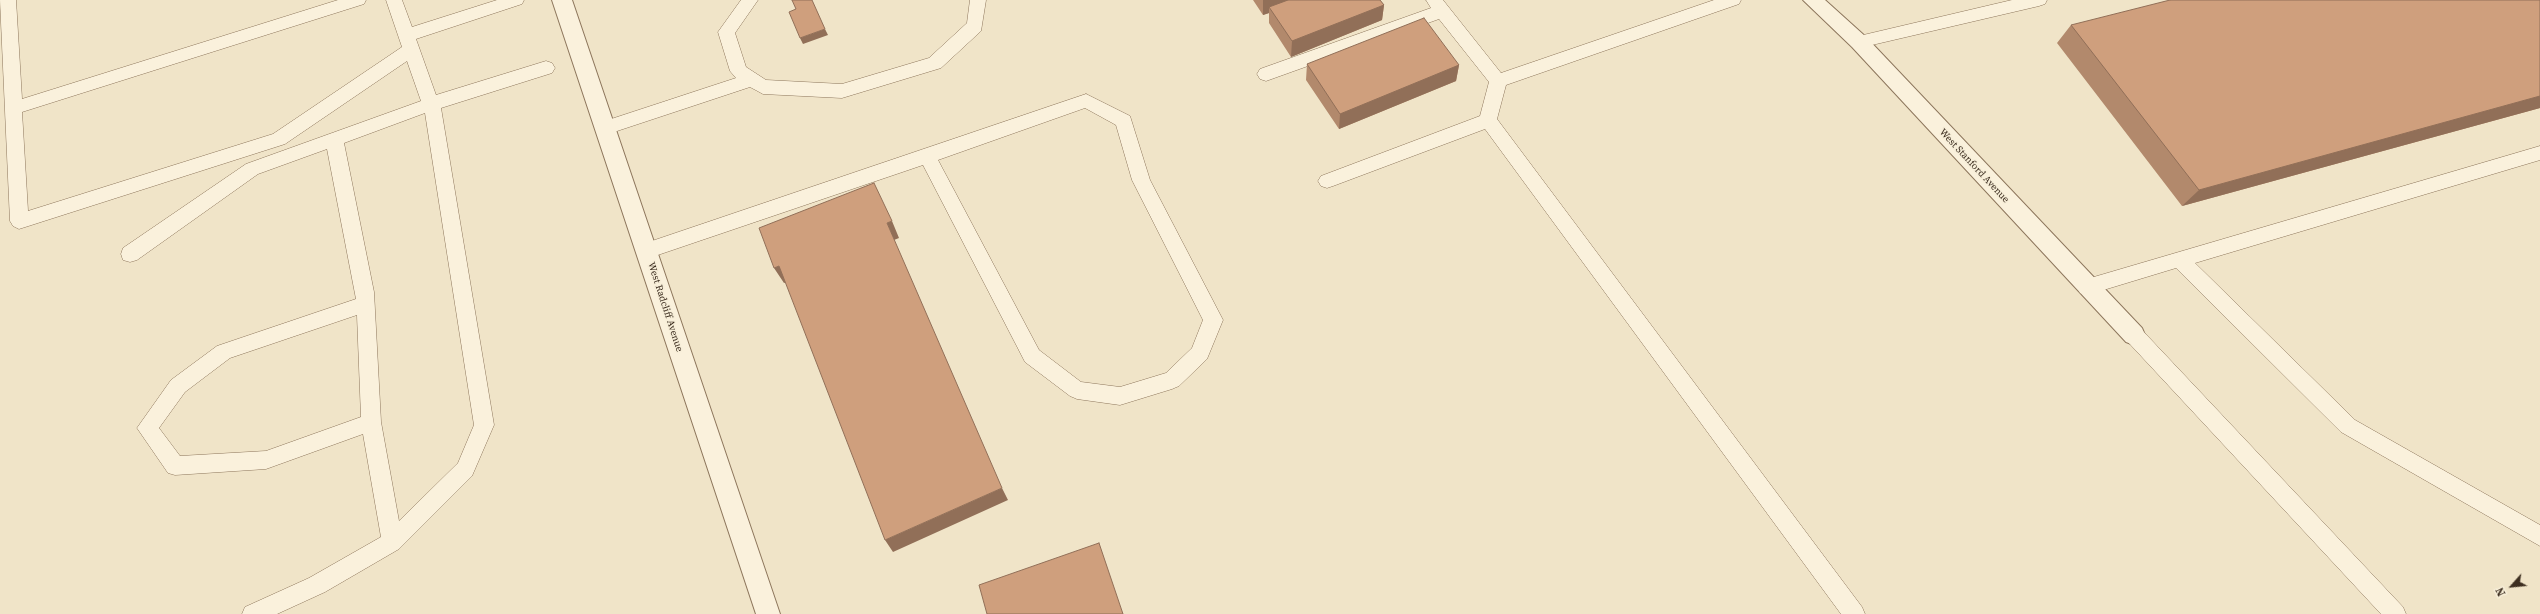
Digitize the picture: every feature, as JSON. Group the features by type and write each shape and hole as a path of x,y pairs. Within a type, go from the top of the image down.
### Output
{"street":[{"name":"West Radcliff Avenue","path":"562,0 768,614"},
{"name":"West Stanford Avenue","path":"1813,0 1859,42 2087,287 2134,335"}],"lane":[{"path":"8,0 19,221 279,138 409,43 516,0"},
{"path":"14,108 358,0"},
{"path":"253,614 316,585 392,542 465,469 484,425 436,121 394,0"},
{"path":"750,0 726,32 740,71 750,80 763,87 842,91 935,63 975,26 978,0"},
{"path":"1498,81 1733,0"},
{"path":"1859,42 2039,0"},
{"path":"1266,74 1438,6 1498,81"},
{"path":"130,254 252,169 431,104 546,68"},
{"path":"605,128 750,80"},
{"path":"1488,120 1498,81"},
{"path":"646,251 1086,101 1124,121 1141,180 1213,320 1200,353 1172,380 1120,396 1077,390 1032,356 927,156"},
{"path":"1327,181 1488,120"},
{"path":"1488,120 1854,614"},
{"path":"334,138 365,292 371,422 392,542"},
{"path":"2087,287 2540,154"},
{"path":"2180,260 2348,426 2540,536"},
{"path":"365,304 224,352 178,386 146,428 175,466 266,460 371,422"},
{"path":"2134,335 2395,614"}],"building":[{"path":"792,0 812,0 825,29 800,38 789,12 796,9"},
{"path":"1288,0 1380,0 1384,5 1292,41 1269,7"},
{"path":"2170,0 2540,0 2540,96 2199,190 2071,25"},
{"path":"1424,18 1459,65 1340,114 1307,64"},
{"path":"874,183 892,221 887,223 1002,488 885,540 779,266 774,268 759,228"},
{"path":"1099,543 1123,614 987,614 979,585"}]}
